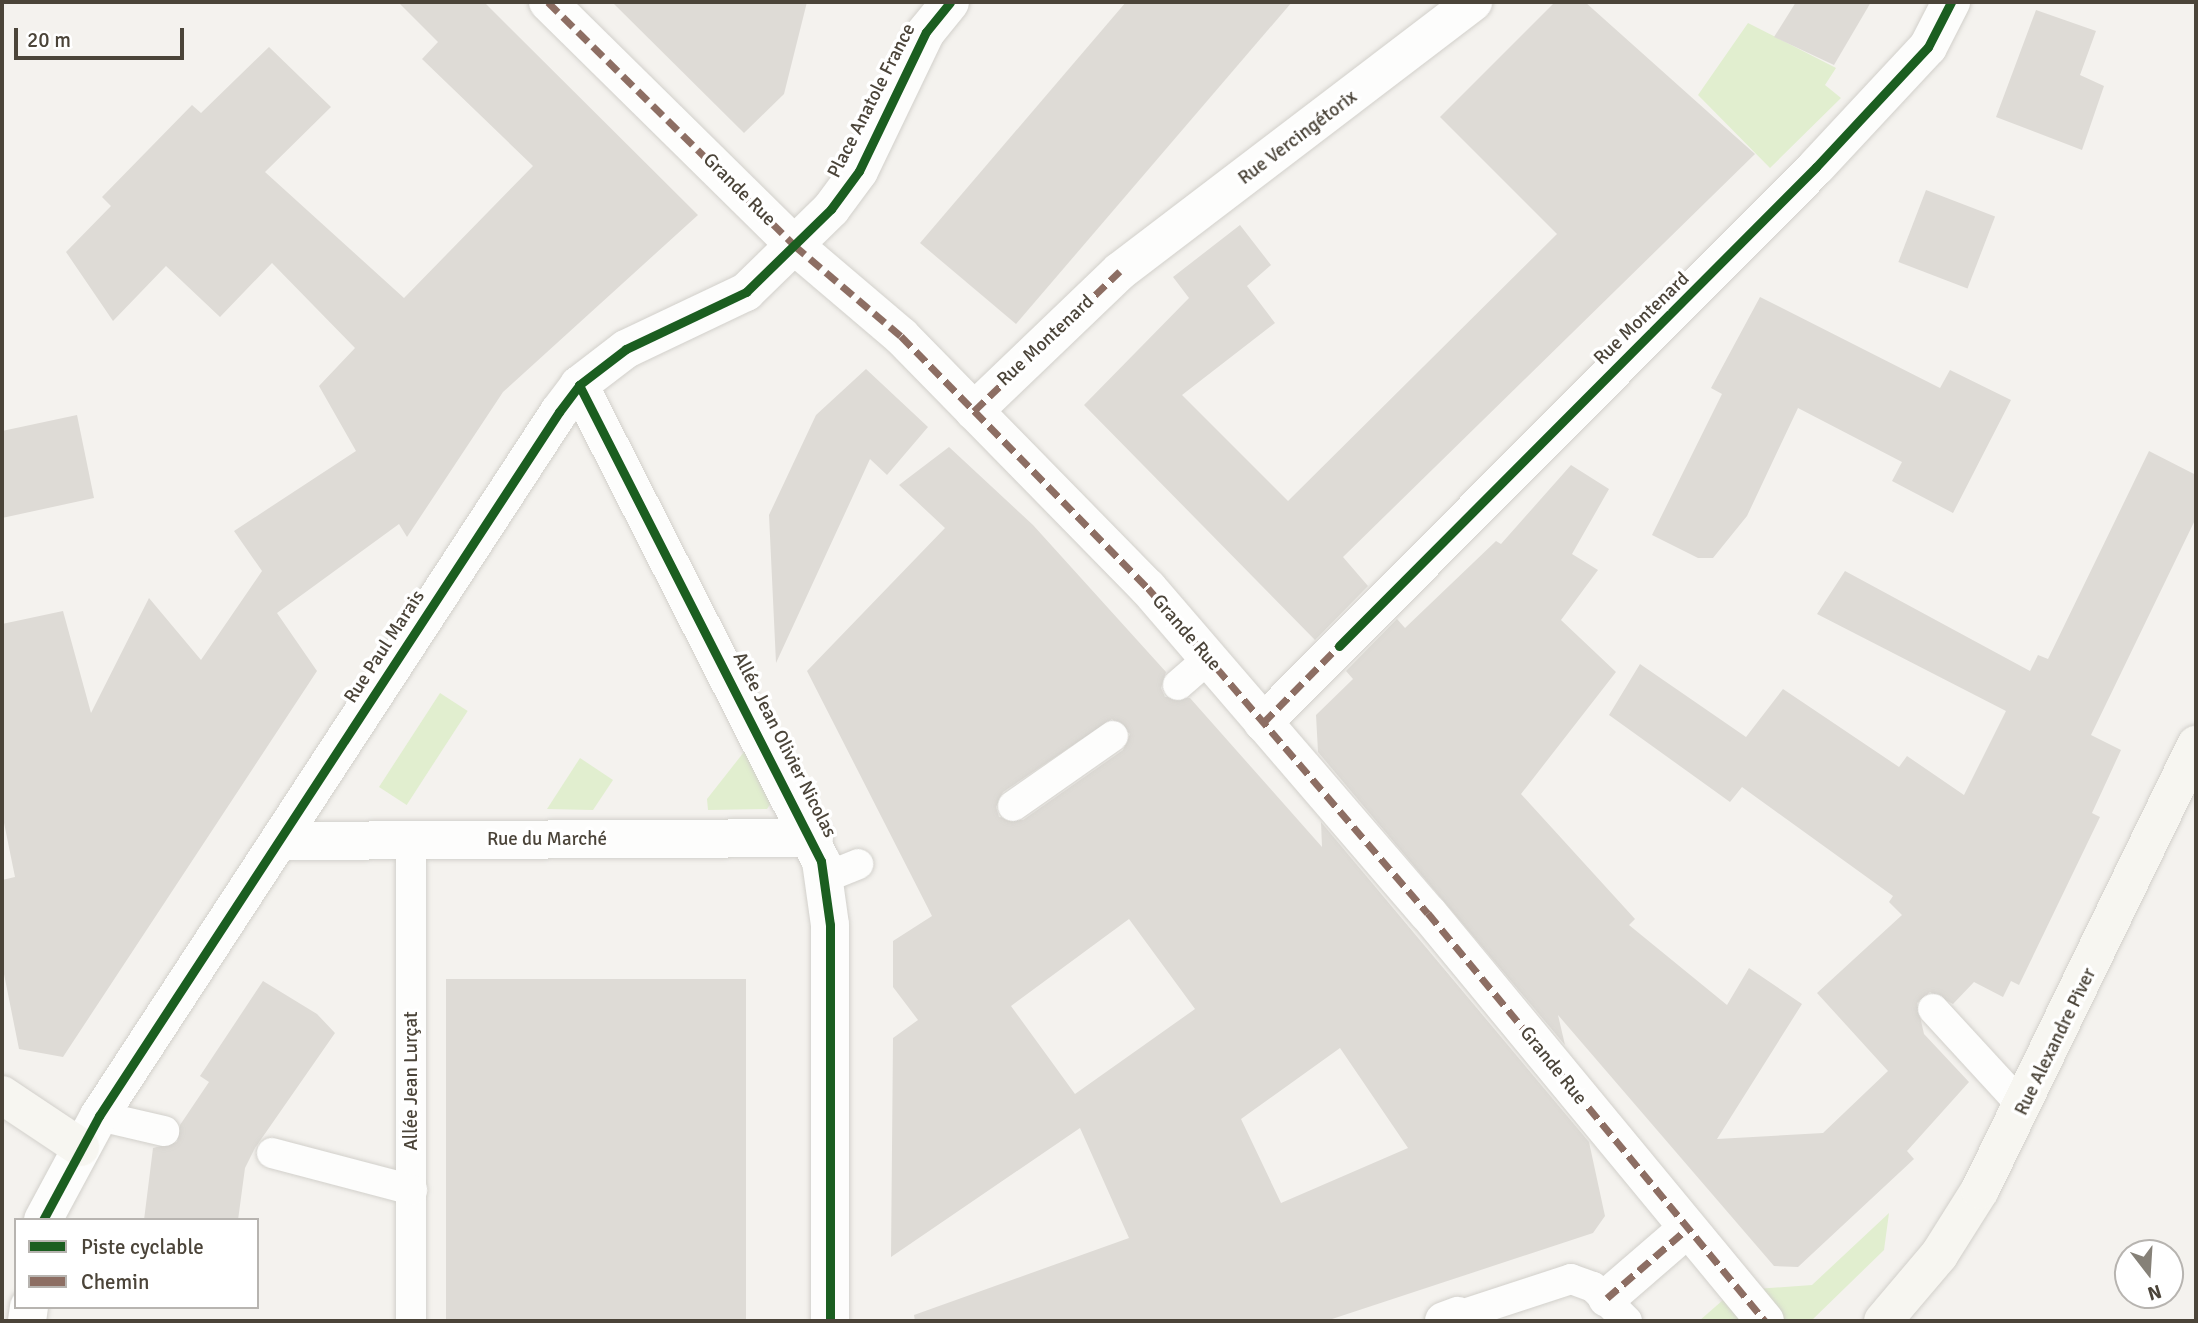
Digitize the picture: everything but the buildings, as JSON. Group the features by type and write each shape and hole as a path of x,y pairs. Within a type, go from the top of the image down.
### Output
{"street":[{"name":"Grande Rue","path":"548,2 794,245 901,336 1208,659 1765,1321"},
{"name":"Place Anatole France","path":"794,245 859,171 926,33 950,2"},
{"name":"Rue Vercingétorix","path":"1120,271 1474,2"},
{"name":"Rue Montenard","path":"1263,723 1816,167 1928,47 1951,2"},
{"name":"Rue Paul Marais","path":"44,1218 90,1131 579,385 626,349 747,292 794,245"},
{"name":"Rue Montenard","path":"974,411 1120,271"},
{"name":"Allée Jean Olivier Nicolas","path":"579,385 814,838 841,871 830,925 830,1321"},
{"name":"Rue Alexandre Piver","path":"1883,1321 1939,1255 2024,1108 2196,745"},
{"name":"Rue du Marché","path":"281,841 814,838"},
{"path":"2,1095 90,1131"},
{"path":"1617,1310 1687,1230"}],"lane":[{"path":"1178,685 1208,659"},
{"path":"1013,806 1113,736"},
{"name":"Allée Jean Lurçat","path":"411,840 411,1321"},
{"path":"1933,1009 2024,1108"},
{"path":"90,1131 164,1131"},
{"path":"272,1153 412,1190"},
{"path":"1451,1319 1571,1279 1617,1310"}],"green space":[{"path":"1748,23 1836,68 1825,85 1841,98 1770,168 1698,95"},
{"path":"440,693 468,711 407,805 379,787"},
{"path":"751,743 771,803 767,809 708,810 707,799"},
{"path":"580,758 613,780 593,810 547,809"},
{"path":"1889,1213 1884,1250 1811,1321 1785,1321 1756,1289 1812,1285"},
{"path":"1723,1300 1742,1321 1699,1321"}],"marked path":[{"path":"548,2 794,245 901,336 1148,588 1428,913 1765,1321"},
{"path":"974,411 1120,271"},
{"path":"1263,723 1339,646"},
{"path":"1607,1298 1687,1229"}],"cycle path":[{"path":"44,1218 99,1116 579,385 626,349 746,292 831,209 859,171 926,32 950,2"},
{"path":"1339,646 1816,167 1928,47 1951,2"},
{"path":"579,385 821,861 830,925 830,1321"}]}
